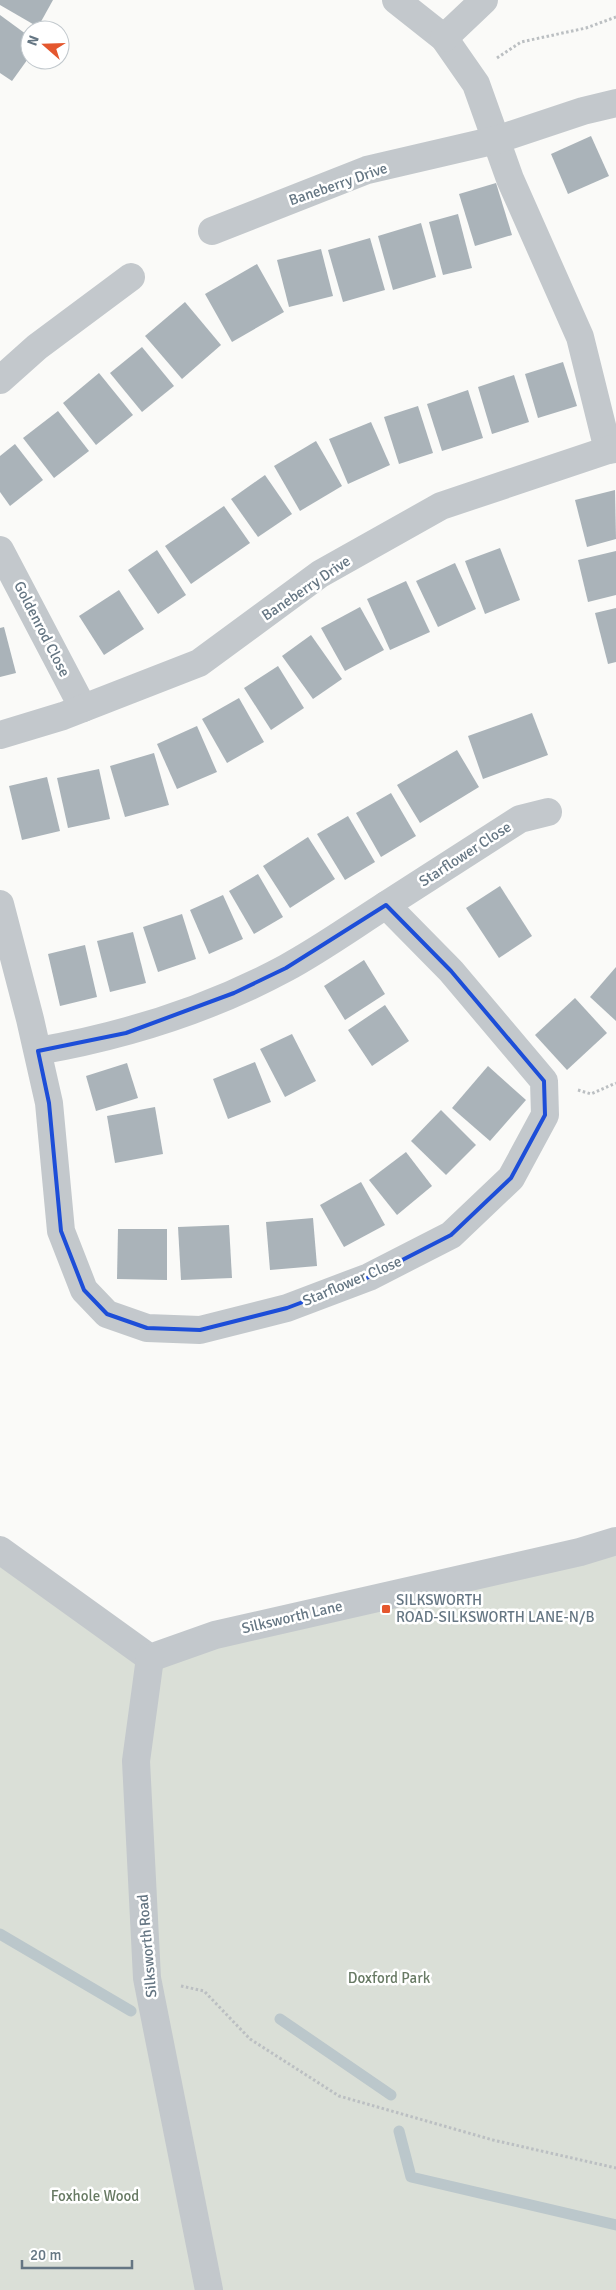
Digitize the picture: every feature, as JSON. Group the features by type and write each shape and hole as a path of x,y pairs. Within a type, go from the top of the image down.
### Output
{"street":[{"path":"396,0 444,38 476,84 510,179 580,337 612,450"},
{"path":"444,38 484,0"},
{"name":"Baneberry Drive","path":"212,231 367,170 496,140 582,111 616,103"},
{"path":"0,380 37,348 131,277"},
{"name":"Baneberry Drive","path":"0,735 83,708 199,663 320,574 441,506 612,450"},
{"name":"Goldenrod Close","path":"0,550 83,708"},
{"name":"Starflower Close","path":"38,1052 126,1032 180,1015 234,993 286,968 520,819 548,812"},
{"name":"Starflower Close","path":"0,904 38,1052 49,1103 61,1231 84,1290 108,1314 147,1328 200,1330 287,1308 369,1276 451,1235 511,1178 545,1115 544,1081"},
{"path":"386,905 451,971 544,1081"},
{"name":"Silksworth Lane","path":"150,1658 215,1635 570,1554 616,1541"},
{"path":"0,1550 150,1658"},
{"name":"Silksworth Road","path":"150,1658 136,1761 147,1978 209,2290"}],"path":[{"path":"470,76 521,42 586,28 616,17"},
{"path":"544,1081 591,1094 616,1083"},
{"path":"147,1978 204,1991 250,2039 339,2096 493,2140 616,2168"}],"highlighted area":[{"path":"386,905 451,971 544,1081 545,1115 511,1178 451,1235 369,1277 287,1308 200,1330 147,1328 107,1314 84,1290 61,1231 49,1103 38,1051 126,1033 234,993 286,968"}],"green space":[{"path":"616,1541 616,2290 0,2290 0,1550 150,1658"}],"building":[{"path":"0,0 53,0 42,20 26,20 0,5"},
{"path":"0,15 20,30 20,70 12,81 0,73"},
{"path":"591,136 609,176 568,194 551,154"},
{"path":"496,183 512,235 475,246 459,194"},
{"path":"458,214 472,268 443,275 429,222"},
{"path":"421,223 436,277 393,290 378,236"},
{"path":"370,238 385,290 343,302 328,250"},
{"path":"321,249 333,296 289,307 277,260"},
{"path":"257,264 284,312 232,342 205,294"},
{"path":"185,302 221,345 182,379 145,336"},
{"path":"142,347 174,386 142,412 110,373"},
{"path":"563,362 577,406 538,418 525,374"},
{"path":"99,373 133,415 96,445 63,403"},
{"path":"514,375 529,422 492,434 478,387"},
{"path":"468,390 483,438 442,451 427,404"},
{"path":"418,406 433,453 399,464 384,417"},
{"path":"58,411 89,451 54,478 23,438"},
{"path":"371,422 390,465 348,484 329,439"},
{"path":"316,441 342,486 300,511 274,466"},
{"path":"15,444 43,480 10,506 0,492 0,456"},
{"path":"265,475 292,514 258,537 231,499"},
{"path":"615,490 616,539 587,547 575,500"},
{"path":"224,506 250,543 191,584 165,546"},
{"path":"500,548 520,600 485,614 465,561"},
{"path":"157,550 186,595 158,614 128,570"},
{"path":"616,551 616,595 588,602 578,560"},
{"path":"455,563 476,609 438,627 416,581"},
{"path":"406,581 430,632 390,650 367,599"},
{"path":"119,590 144,629 104,655 79,616"},
{"path":"360,607 384,650 345,671 321,628"},
{"path":"616,608 616,662 608,664 595,613"},
{"path":"4,627 16,673 0,677 0,628"},
{"path":"311,635 342,679 313,699 282,656"},
{"path":"278,666 304,708 271,730 244,688"},
{"path":"239,698 264,742 227,763 202,719"},
{"path":"532,713 548,755 483,779 468,736"},
{"path":"197,726 217,772 177,789 157,744"},
{"path":"457,750 479,787 420,823 397,785"},
{"path":"154,753 169,805 125,817 110,766"},
{"path":"99,769 110,819 68,828 57,778"},
{"path":"47,777 60,831 22,840 9,786"},
{"path":"391,793 416,836 381,857 356,813"},
{"path":"348,816 375,862 345,880 317,834"},
{"path":"308,837 335,879 290,908 263,866"},
{"path":"258,874 283,917 254,934 229,891"},
{"path":"500,886 532,936 499,958 466,908"},
{"path":"223,895 243,939 209,954 190,910"},
{"path":"182,914 196,959 158,972 143,927"},
{"path":"133,932 146,983 110,992 97,941"},
{"path":"85,945 97,997 60,1006 48,954"},
{"path":"364,960 385,994 345,1020 324,986"},
{"path":"616,967 616,1021 590,997"},
{"path":"575,998 607,1033 567,1070 535,1035"},
{"path":"385,1005 409,1041 372,1066 348,1030"},
{"path":"292,1034 316,1081 285,1097 260,1049"},
{"path":"255,1062 271,1102 228,1119 213,1079"},
{"path":"127,1063 138,1098 96,1111 86,1076"},
{"path":"488,1066 526,1100 490,1141 452,1108"},
{"path":"155,1107 163,1154 115,1163 107,1116"},
{"path":"441,1110 476,1145 446,1175 411,1141"},
{"path":"406,1152 432,1186 397,1215 369,1180"},
{"path":"361,1182 385,1225 344,1247 320,1205"},
{"path":"313,1218 317,1266 270,1270 266,1222"},
{"path":"229,1225 232,1278 181,1280 178,1227"},
{"path":"118,1229 167,1229 167,1280 117,1279"}],"waterway":[{"path":"0,1934 131,2011"},
{"path":"280,2019 391,2095"},
{"path":"399,2131 411,2177 616,2225"}],"place":[{"name":"SILKSWORTH ROAD-SILKSWORTH LANE-N/B","path":"386,1609"}],"park label":[{"name":"Doxford Park","path":"389,1978"},
{"name":"Foxhole Wood","path":"95,2196"}]}
